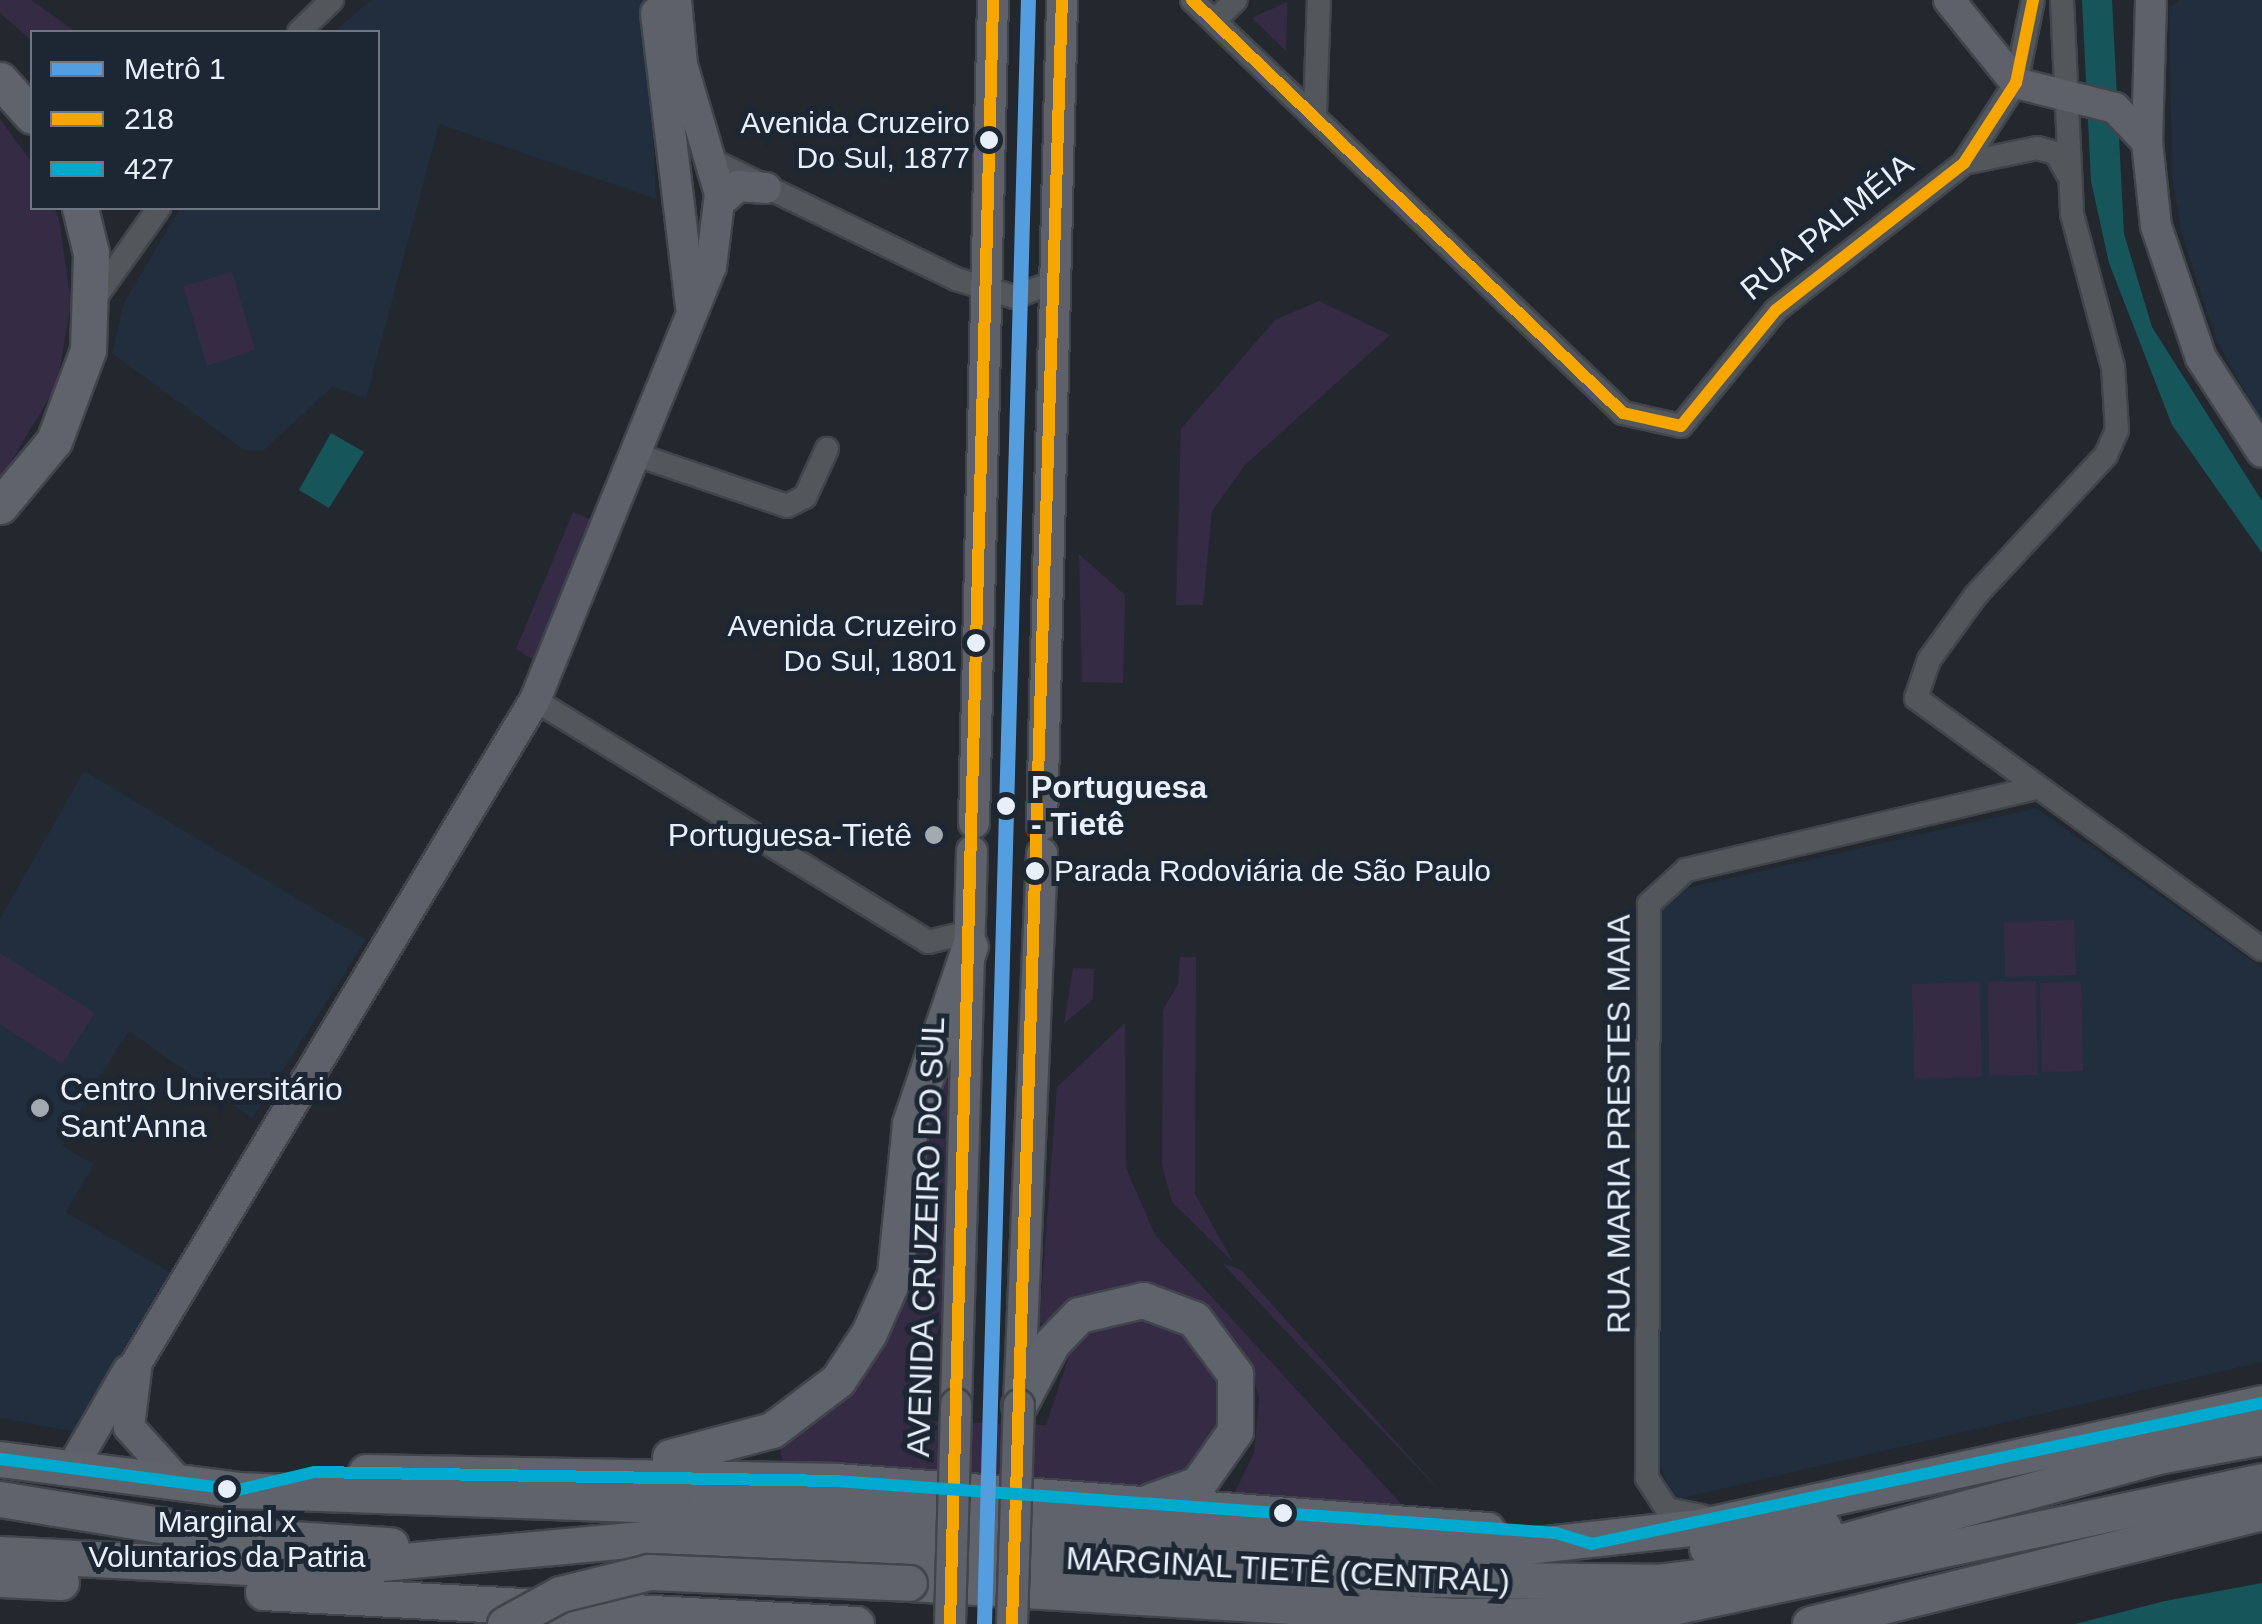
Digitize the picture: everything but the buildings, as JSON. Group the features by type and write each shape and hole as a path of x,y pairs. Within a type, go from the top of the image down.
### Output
{"highway":[{"path":"0,80 30,114"},
{"path":"0,506 54,441 75,397 94,301 80,210"},
{"path":"590,1472 739,1444 838,1380 895,1274 910,1123 970,939"},
{"path":"1020,1405 1052,1343 1079,1315 1143,1300 1194,1319 1235,1374 1235,1431 1198,1484 1134,1506"},
{"path":"0,1460 238,1490 793,1510 1409,1551 1591,1544 1761,1512 2262,1404"},
{"name":"MARGINAL TIETÊ (CENTRAL)","path":"0,1554 165,1569 419,1564 663,1537 1578,1584 1722,1574 2158,1456 2262,1437"},
{"path":"1578,1584 1607,1566 1823,1527 2030,1472 2051,1448"},
{"path":"1944,1554 1974,1530 2262,1458"},
{"path":"238,1490 316,1472 590,1472 1556,1534 1591,1544"},
{"path":"506,1624 560,1594 649,1572 910,1582 1456,1616 1640,1614 1944,1554 2262,1481"},
{"path":"0,1500 274,1541 398,1546 419,1564"},
{"path":"87,1515 110,1505 368,1521 456,1515 477,1500"},
{"path":"1810,1624 2262,1512"},
{"path":"1331,1574 1360,1590 1562,1600 1640,1614"},
{"path":"0,1579 856,1624"}],"main road":[{"path":"656,0 691,308"},
{"path":"70,1471 535,700 640,456 691,308 711,267 721,202 682,64 676,0"},
{"name":"AVENIDA CRUZEIRO DO SUL","path":"950,1624 993,0"},
{"path":"1012,1624 1042,839 1062,0"},
{"path":"1949,0 2016,83 2126,114 2144,138"},
{"path":"2150,0 2144,138 2175,297 2201,358 2262,452"},
{"path":"668,105 711,160"},
{"path":"721,202 738,186 766,188"},
{"path":"137,1362 129,1427 181,1485"}],"street":[{"path":"300,30 332,0"},
{"path":"1192,0 1315,112"},
{"path":"1214,20 1236,0"},
{"path":"1315,112 1319,0"},
{"path":"2016,83 2033,0"},
{"path":"2062,0 2075,101 2068,175"},
{"name":"RUA PALMÉIA","path":"1315,112 1623,413 1681,426 1776,310 1964,163 2016,83"},
{"path":"1964,163 2037,148 2056,154 2068,175 2121,404 2117,430 2095,468 1976,595 1929,660 1916,698 2032,788 2262,950"},
{"path":"711,160 986,289 1026,296 1058,281"},
{"path":"94,301 157,210"},
{"path":"640,456 787,506 805,497 827,449"},
{"path":"535,700 928,942 970,939"},
{"name":"RUA MARIA PRESTES MAIA","path":"1761,1512 1676,1514 1647,1478 1646,920 1657,890 1686,870 2032,788"}],"shaded area":[{"path":"0,0 31,0 73,30 30,30 30,39 0,13"},
{"path":"371,0 648,0 656,199 439,124 366,398 332,387 264,450 244,450 112,353 124,303 179,210 380,210 380,30 336,30"},
{"path":"2082,0 2112,0 2124,234 2152,327 2262,501 2262,553 2172,425 2109,263 2091,181"},
{"path":"2180,0 2262,0 2262,422 2216,339 2182,235 2172,176 2169,8"},
{"path":"1287,2 1287,19 1286,51 1252,18"},
{"path":"0,119 30,160 30,210 55,210 59,219 71,303 57,385 0,480"},
{"path":"232,272 255,350 207,366 183,286"},
{"path":"1319,301 1390,335 1245,465 1212,511 1203,605 1176,605 1181,429 1275,320"},
{"path":"331,433 364,452 329,508 299,490"},
{"path":"573,512 590,519 534,660 516,649"},
{"path":"1079,554 1125,595 1123,683 1082,682"},
{"name":"Centro Universitário Sant'Anna","path":"84,771 366,940 252,1118 129,1031 87,1096 62,1146 94,1164 66,1212 171,1273 82,1433 0,1418 0,919"},
{"path":"2036,808 2262,968 2262,1362 1674,1500 1658,1460 1657,916 1665,893"},
{"path":"2074,920 2076,975 2005,977 2004,922"},
{"path":"0,953 95,1013 62,1064 0,1024"},
{"path":"1180,957 1196,957 1195,1194 1233,1262 1172,1202 1162,1165 1163,1010 1178,984"},
{"path":"1073,968 1094,969 1093,999 1064,1024"},
{"path":"2036,981 2038,1075 1989,1076 1988,982"},
{"path":"1980,982 1982,1077 1914,1079 1912,984"},
{"path":"2081,982 2083,1071 2042,1072 2040,983"},
{"path":"1125,1023 1126,1168 1155,1235 1402,1505 1234,1494 1254,1453 1259,1398 1247,1356 1206,1309 1126,1286 1089,1295 1039,1325 1057,1087"},
{"path":"951,1056 946,1311 925,1362 927,1421 1046,1425 1073,1344 1105,1325 1147,1320 1186,1333 1214,1360 1225,1415 1196,1466 1148,1485 783,1462 779,1444 843,1390"},
{"path":"1222,1263 1241,1270 1444,1495 1297,1343"},
{"path":"2262,1583 2262,1624 2075,1624 2165,1601"}],"metro line":[{"name":"1","path":"984,1624 1028,0"}],"transit line":[{"name":"218","path":"950,1624 993,0"},
{"name":"218","path":"1012,1624 1062,0"},
{"name":"218","path":"1192,0 1623,413 1681,426 1776,310 1964,163 2016,83 2033,0"},
{"name":"427","path":"0,1459 238,1490 315,1472 836,1481 1556,1533 1591,1544 2262,1403"}],"place":[{"name":"Avenida Cruzeiro Do Sul, 1877","path":"989,140"},
{"name":"Avenida Cruzeiro Do Sul, 1801","path":"976,643"},
{"name":"Portuguesa - Tietê","path":"1006,806"},
{"name":"Portuguesa-Tietê","path":"934,835"},
{"name":"Parada Rodoviária de São Paulo","path":"1035,871"},
{"name":"Centro Universitário Sant'Anna","path":"40,1108"},
{"name":"Marginal x Voluntarios da Patria","path":"227,1489"}]}
